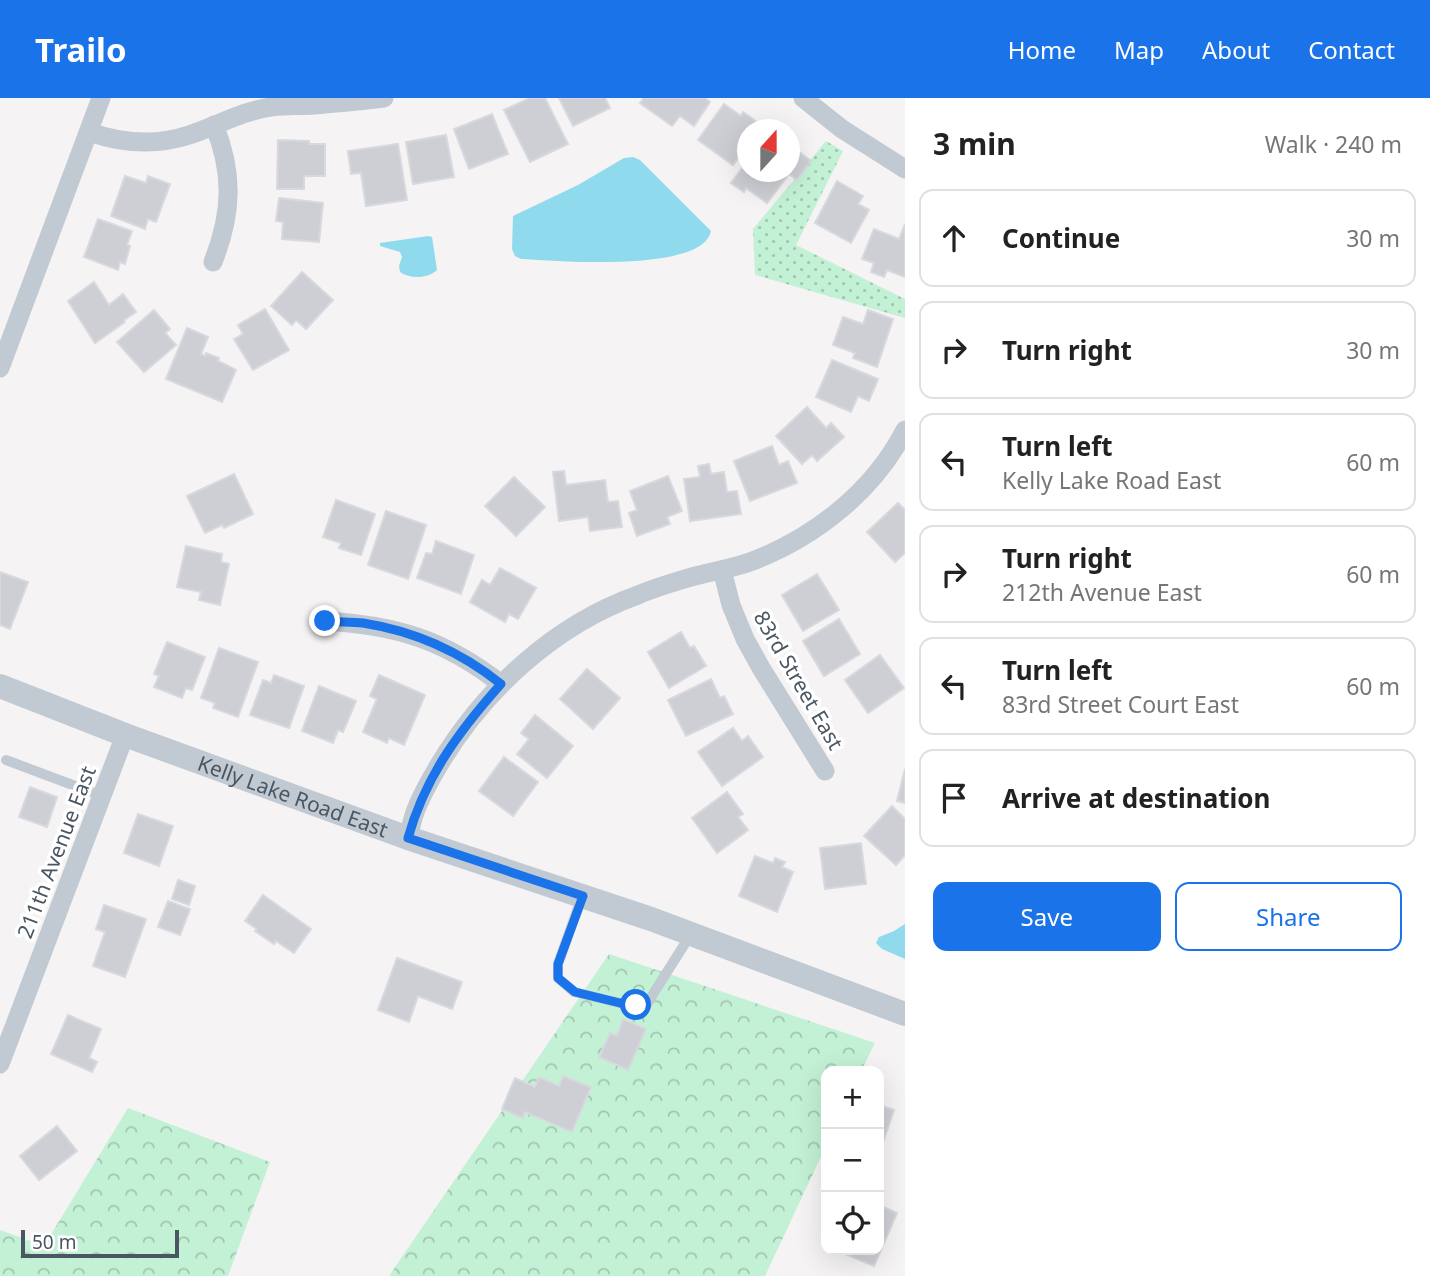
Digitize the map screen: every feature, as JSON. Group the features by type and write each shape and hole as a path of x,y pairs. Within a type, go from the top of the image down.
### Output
{"street":[{"path":"0,368 101,98"},
{"path":"89,132 131,142 161,141 188,136 240,114 271,107 384,98"},
{"path":"803,98 842,129 905,169"},
{"path":"213,262 227,217 229,192 228,170 214,125"},
{"path":"408,838 415,812 430,780 452,744 501,684 532,656 572,627 635,595 689,577 748,562 785,547 815,529 846,504 902,444"},
{"name":"83rd Street East","path":"722,570 731,606 744,639 825,771"},
{"path":"325,621 362,623 394,629 434,642 463,657 501,684"},
{"name":"Kelly Lake Road East","path":"0,686 125,735 408,838 691,934 905,1014"},
{"name":"211th Avenue East","path":"0,1064 125,735"}],"lane":[{"path":"6,760 102,796"},
{"path":"583,896 558,964 558,978 575,992 620,1003 636,1005 648,1002 691,934"}],"green space":[{"path":"826,141 843,151 796,245 905,299 905,318 755,275 753,229 792,182 800,182 800,172"},
{"path":"609,954 875,1043 864,1066 821,1066 821,1157 765,1276 389,1276"},
{"path":"128,1108 270,1162 228,1276 0,1276 0,1230 44,1246"}],"water":[{"path":"633,157 640,160 711,231 702,244 683,253 626,262 521,259 515,256 512,249 513,216 578,185 624,158"},
{"path":"432,237 437,270 424,276 409,276 400,272 400,252 380,246 380,243"},
{"path":"905,924 905,959 882,949 876,943 879,937"}],"building":[{"path":"530,98 545,98 568,144 530,162 504,110"},
{"path":"559,98 605,98 610,108 573,126"},
{"path":"644,98 705,98 710,102 694,126 680,116 672,126 640,103"},
{"path":"724,104 741,116 743,112 753,119 737,119 737,159 733,165 698,140"},
{"path":"492,114 508,154 469,169 454,129"},
{"path":"446,135 454,177 413,184 406,142"},
{"path":"278,140 325,144 325,176 304,176 304,189 277,189"},
{"path":"398,144 407,200 366,206 361,173 351,174 348,151"},
{"path":"800,153 811,161 800,176"},
{"path":"737,175 737,182 783,182 767,203 746,188 744,192 731,183"},
{"path":"125,176 146,183 148,176 170,184 156,222 148,219 145,229 111,216"},
{"path":"837,181 863,196 858,204 869,210 851,243 815,223"},
{"path":"279,198 323,203 319,242 282,239 283,222 276,221"},
{"path":"98,219 132,231 125,264 120,262 118,270 84,257"},
{"path":"905,224 905,277 887,270 884,277 871,272 874,263 862,259 874,229 899,239"},
{"path":"302,272 333,300 306,329 296,320 292,325 271,306"},
{"path":"94,282 109,305 123,294 136,312 95,343 68,301"},
{"path":"265,309 289,350 253,370 234,339 243,334 238,325"},
{"path":"154,310 170,329 165,333 176,345 144,372 117,342"},
{"path":"868,310 893,319 877,367 853,358 855,353 833,345 843,317 863,324"},
{"path":"187,328 208,337 201,354 219,358 218,361 236,370 222,402 166,379"},
{"path":"832,360 878,379 869,401 858,396 851,412 816,397"},
{"path":"807,407 826,428 831,423 844,437 817,461 812,455 802,464 776,436"},
{"path":"772,446 779,465 788,461 797,483 750,501 734,461"},
{"path":"709,464 711,474 724,472 727,492 737,491 741,514 690,521 684,479 700,477 698,466"},
{"path":"564,471 566,485 605,480 608,502 618,501 622,527 590,531 588,517 559,521 553,472"},
{"path":"234,474 253,514 224,528 222,525 205,533 187,496"},
{"path":"668,476 682,511 667,517 670,524 637,536 629,513 637,510 630,491"},
{"path":"514,477 545,507 516,536 485,506"},
{"path":"336,500 375,514 361,555 339,548 341,543 323,537"},
{"path":"898,503 905,510 905,553 895,562 867,532"},
{"path":"386,511 426,525 408,579 368,565"},
{"path":"436,541 474,555 461,594 417,578 426,553 432,554"},
{"path":"186,546 222,554 221,562 229,564 220,605 199,600 201,592 177,587"},
{"path":"500,568 536,588 518,619 509,614 505,622 470,602 482,580 490,585"},
{"path":"0,572 28,582 10,629 0,625"},
{"path":"817,574 839,610 803,631 782,595"},
{"path":"839,619 860,654 824,676 803,641"},
{"path":"681,632 690,648 694,646 706,666 669,688 648,652"},
{"path":"167,642 205,657 192,690 186,688 182,698 154,687 159,676 154,674"},
{"path":"219,648 258,662 238,717 213,708 215,703 201,698"},
{"path":"880,655 904,688 868,713 845,680"},
{"path":"587,669 620,698 593,729 560,699"},
{"path":"274,675 304,686 289,728 250,715 263,680 271,683"},
{"path":"379,675 425,695 404,745 389,738 387,743 363,732 377,699 370,696"},
{"path":"711,679 720,698 724,696 733,714 686,736 668,700"},
{"path":"319,686 356,701 343,732 338,730 333,743 302,731"},
{"path":"535,715 573,746 547,778 517,754 529,739 521,733"},
{"path":"733,728 742,741 748,736 763,757 722,786 698,752"},
{"path":"504,757 538,782 513,816 479,791"},
{"path":"905,769 905,803 897,801"},
{"path":"30,787 57,797 47,827 19,817"},
{"path":"727,792 743,814 738,817 748,830 717,853 692,818"},
{"path":"892,806 905,819 905,855 896,865 864,836"},
{"path":"138,814 173,826 159,866 124,853"},
{"path":"861,843 866,884 825,889 820,848"},
{"path":"755,856 773,863 775,858 785,862 782,867 793,872 777,912 739,896"},
{"path":"178,880 195,886 189,905 172,899"},
{"path":"263,895 311,929 294,953 276,941 274,944 245,921"},
{"path":"168,901 190,909 180,935 158,927"},
{"path":"104,905 146,919 125,977 93,966 105,932 96,929"},
{"path":"397,958 462,982 452,1009 418,996 409,1022 378,1010"},
{"path":"68,1015 101,1029 89,1058 97,1062 92,1072 51,1054"},
{"path":"623,1019 646,1029 628,1070 599,1057 610,1033 617,1036"},
{"path":"563,1076 591,1087 572,1132 525,1112 523,1118 502,1109 515,1078 535,1087 539,1077 559,1086"},
{"path":"884,1107 894,1110 884,1139"},
{"path":"57,1126 77,1151 39,1180 20,1156"},
{"path":"884,1207 897,1213 884,1243"},
{"path":"847,1255 879,1255 874,1266"}],"route":[{"path":"325,621 362,623 394,629 434,642 463,657 501,684 452,744 430,780 415,812 408,838 583,896 558,964 558,978 575,992 636,1005"}]}
